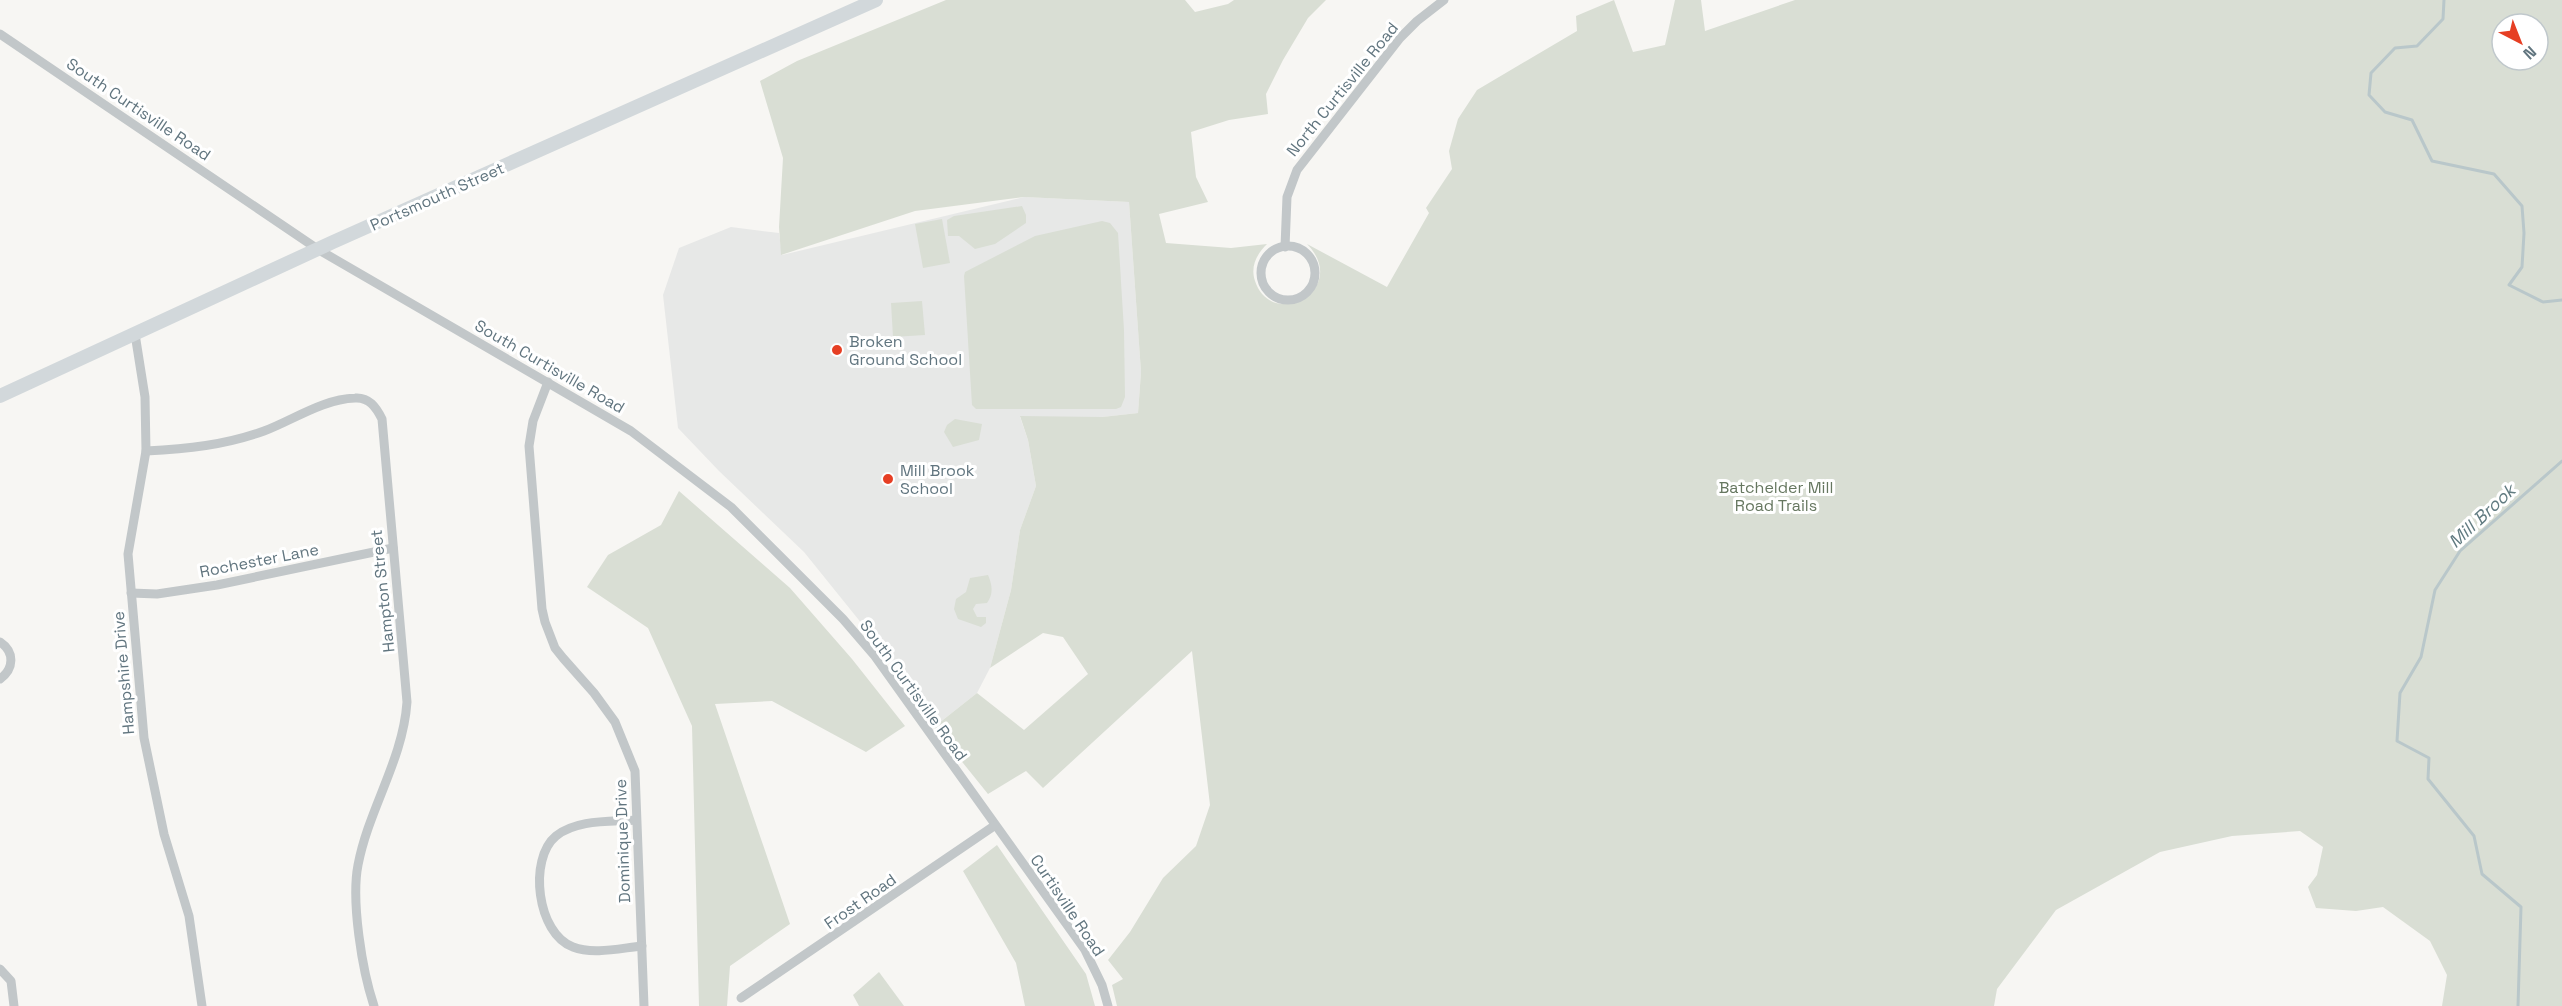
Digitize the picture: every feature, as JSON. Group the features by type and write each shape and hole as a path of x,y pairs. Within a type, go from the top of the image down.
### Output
{"street":[{"name":"Portsmouth Street","path":"0,396 876,0"},
{"name":"North Curtisville Road","path":"1285,247 1287,198 1301,163 1400,38 1444,0"},
{"name":"South Curtisville Road","path":"0,34 319,250 631,431 713,492 843,619 874,655 994,826"},
{"path":"1285,247 1300,249 1306,254 1314,267 1315,275 1313,283 1304,295 1289,300 1269,292 1262,279 1266,257 1278,248 1285,247"},
{"name":"Hampshire Drive","path":"135,334 145,396 146,451 128,554 144,738 164,834 189,916 202,1006"},
{"name":"Dominique Drive","path":"548,382 533,421 529,446 542,609 555,648 605,707 623,737 635,771 644,1006"},
{"name":"Hampton Street","path":"146,451 192,448 230,442 332,402 356,398 367,400 377,408 382,419 403,650 406,717 402,738 358,866 356,891 364,963 374,1006"},
{"name":"Rochester Lane","path":"130,593 157,594 217,585 393,549"},
{"path":"0,642 8,650 11,662 6,675 0,679"},
{"path":"636,820 592,823 568,829 555,837 547,847 541,873 542,906 546,921 555,936 564,943 587,950 642,946"},
{"name":"Frost Road","path":"741,999 994,826"},
{"name":"Curtisville Road","path":"994,826 1084,950 1102,985 1108,1006"},
{"path":"0,969 11,981 14,1006"}],"shaded area":[{"path":"1024,197 1129,202 1141,372 1138,413 1102,417 1020,417 1028,440 1036,486 1020,530 1011,590 990,668 977,693 934,727 904,676 804,552 719,471 678,428 663,295 679,248 731,227 779,233 782,255"}],"green space":[{"name":"Batchelder Mill Road Trails","path":"946,0 1185,0 1195,12 1228,4 1234,0 1326,0 1308,18 1283,60 1266,94 1268,114 1229,120 1191,132 1196,177 1208,202 1159,214 1166,243 1231,248 1267,244 1255,261 1253,270 1255,281 1264,296 1276,303 1291,304 1304,299 1314,289 1320,276 1318,261 1307,244 1387,287 1429,213 1426,208 1452,169 1449,151 1458,119 1477,90 1577,31 1576,16 1614,0 1633,52 1665,45 1675,0 1701,0 1705,31 1795,0 2562,0 2562,1006 2442,1006 2447,975 2430,941 2383,907 2356,911 2316,908 2308,887 2317,875 2323,847 2300,831 2232,836 2160,852 2056,910 1997,989 1994,1006 1117,1006 1112,985 1123,979 1108,960 1130,932 1163,878 1196,846 1210,805 1192,651 1043,788 1026,771 988,794 934,727 977,693 1024,730 1088,674 1063,637 1043,633 990,668 1011,590 1020,530 1036,486 1028,440 1020,416 1102,417 1138,413 1141,372 1129,202 1024,197 915,211 781,255 779,227 783,158 760,81 797,61"},
{"path":"1022,206 1026,215 1026,223 995,244 975,249 959,236 948,236 947,220 954,216"},
{"path":"942,219 950,263 923,268 915,224"},
{"path":"1102,221 1110,223 1118,233 1124,330 1125,397 1121,407 1116,409 976,409 972,405 965,272 1035,236"},
{"path":"922,301 925,335 893,337 891,303"},
{"path":"955,419 982,424 979,440 953,447 944,432 947,425"},
{"path":"679,491 790,588 852,659 905,726 866,752 772,701 715,704 790,924 730,966 727,1006 699,1006 692,726 648,628 587,587 608,555 661,525"},
{"path":"988,575 992,589 991,596 987,603 976,604 973,609 977,617 986,617 986,623 981,627 958,619 954,609 956,599 966,592 970,578"},
{"path":"997,845 1086,974 1095,1006 1025,1006 1016,963 963,871"},
{"path":"879,972 904,1006 859,1006 853,995"}],"waterway":[{"name":"Mill Brook","path":"2444,0 2443,19 2417,46 2395,48 2371,73 2369,95 2385,112 2412,120 2432,161 2494,174 2522,206 2524,233 2522,267 2509,285 2543,302 2562,300"},
{"name":"Mill Brook","path":"2518,1006 2521,907 2482,874 2474,836 2428,779 2429,758 2397,741 2400,693 2421,657 2435,590 2460,551 2562,461"}],"place":[{"name":"Broken Ground School","path":"837,350"},
{"name":"Mill Brook School","path":"888,479"}]}
